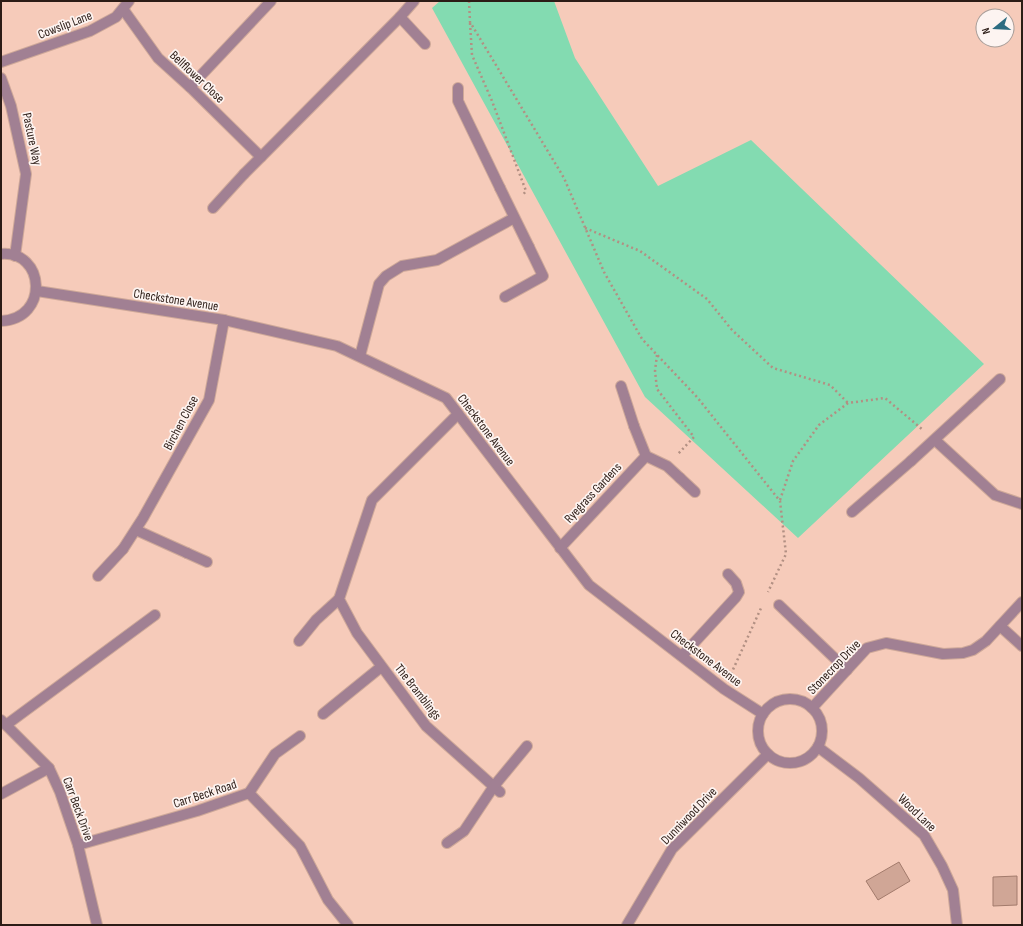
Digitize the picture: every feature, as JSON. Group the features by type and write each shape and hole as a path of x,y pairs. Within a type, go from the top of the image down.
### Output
{"street":[{"path":"190,87 271,1"},
{"path":"212,208 414,1"},
{"name":"Bellflower Close","path":"126,5 158,58 190,87 261,157"},
{"name":"Cowslip Lane","path":"1,62 90,31 116,17 126,5"},
{"path":"400,17 425,44"},
{"name":"Pasture Way","path":"1,78 11,106 26,174 15,256"},
{"path":"458,88 458,101 543,276 505,297"},
{"path":"360,356 379,284 386,276 402,266 437,260 513,215"},
{"path":"1,254 15,256 25,261 32,270 36,280 37,291 34,301 29,309 21,316 12,320 1,321"},
{"name":"Checkstone Avenue","path":"37,291 224,320 337,346 446,398 589,585 724,689 763,714"},
{"name":"Birchen Close","path":"98,576 123,549 136,530 209,400 224,320"},
{"path":"852,512 935,440 1000,379"},
{"path":"621,386 634,426 646,456 666,466 695,492"},
{"path":"299,641 316,620 339,599 372,500 458,414"},
{"path":"935,440 995,495 1022,504"},
{"name":"Ryegrass Gardens","path":"560,548 646,456"},
{"path":"136,530 207,562"},
{"path":"682,656 739,592 736,584 728,574"},
{"name":"The Bramblings","path":"339,599 357,633 426,726 497,789"},
{"name":"Stonecrop Drive","path":"812,708 868,648 886,643 943,654 963,653 973,650 986,641 1022,602"},
{"path":"778,605 847,670"},
{"path":"4,722 155,615"},
{"path":"1000,626 1022,646"},
{"path":"322,714 382,666"},
{"path":"793,700 804,702 812,708 819,717 822,727 818,748 804,760 794,763 777,760 768,754 761,745 759,724 763,714 771,706 782,701 793,700"},
{"name":"Carr Beck Drive","path":"4,722 49,768 60,792 78,845 97,925"},
{"path":"249,793 274,754 300,736"},
{"path":"447,843 464,831 497,789 527,746"},
{"name":"Wood Lane","path":"818,748 859,778 924,835 942,866 953,890 957,925"},
{"name":"Dunniwood Drive","path":"627,925 672,849 768,754"},
{"path":"1,794 49,768"},
{"name":"Carr Beck Road","path":"78,845 197,811 249,793 300,846 328,900 348,925"}],"path":[{"path":"469,1 472,55 492,101 526,191 513,215"},
{"path":"470,22 564,178 604,272 642,339 697,397 780,501"},
{"path":"585,228 640,251 707,299 732,330 773,368 830,386 848,404"},
{"path":"657,355 655,371 657,389 694,437 666,466"},
{"path":"766,597 786,554 780,501 793,461 819,425 848,404 884,398 935,440"},
{"path":"724,689 763,604"}],"green space":[{"path":"440,1 554,1 575,58 658,186 751,140 984,364 798,538 645,397 432,8"}],"building":[{"path":"899,862 910,881 878,900 866,881"},
{"path":"1017,876 1017,905 993,906 993,877"}]}
